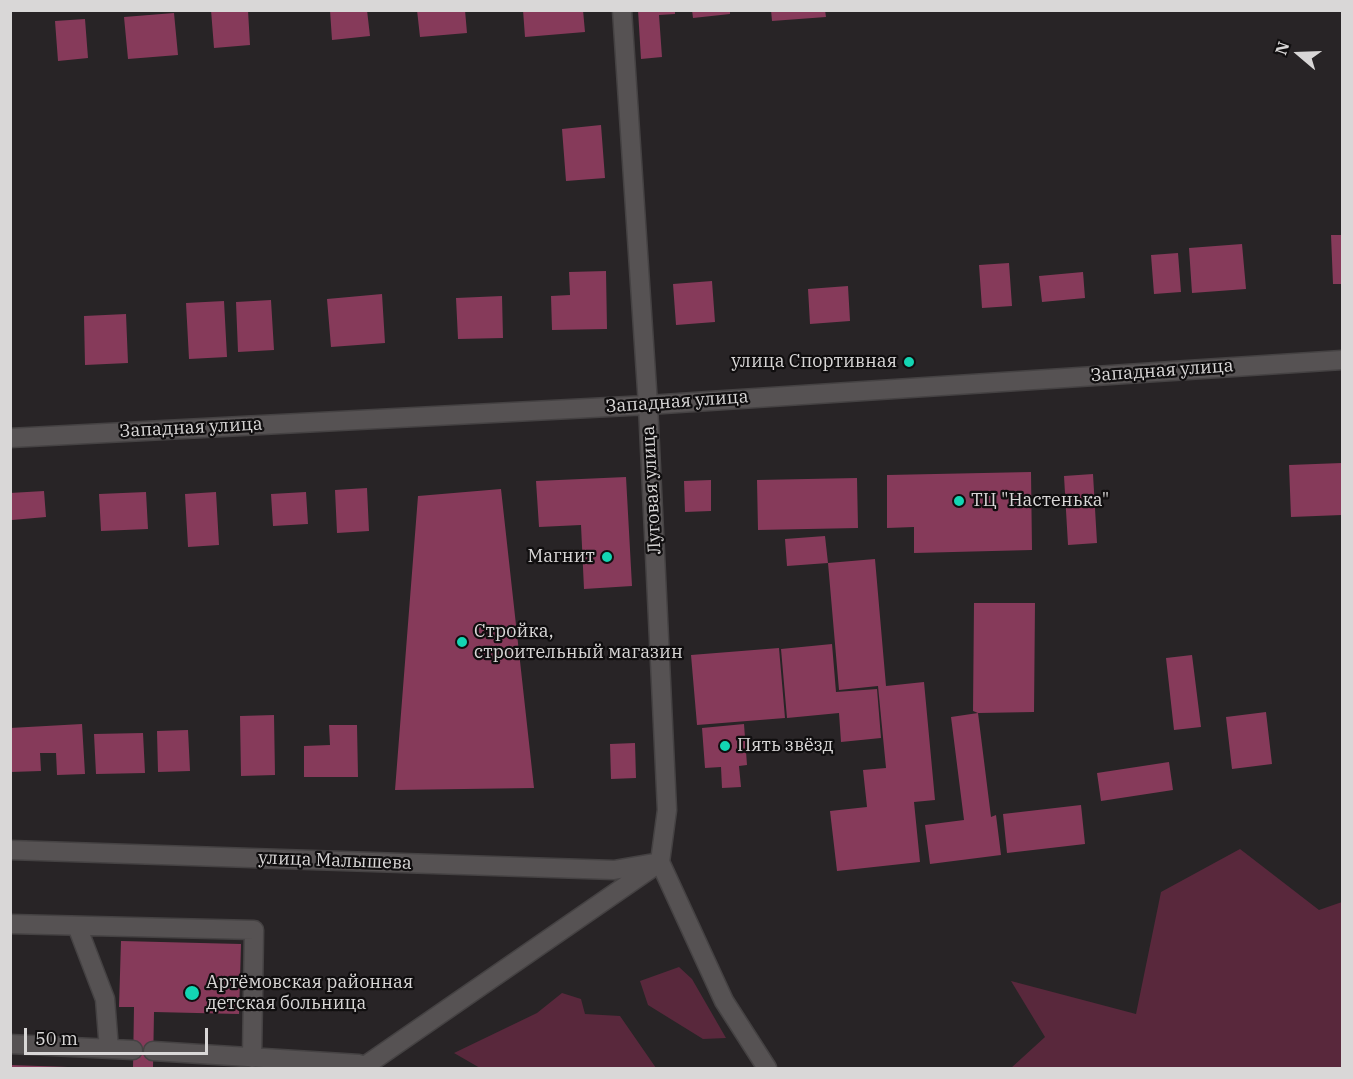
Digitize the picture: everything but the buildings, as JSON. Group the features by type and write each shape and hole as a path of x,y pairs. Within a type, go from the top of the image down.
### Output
{"street":[{"name":"Луговая улица","path":"622,10 648,405 667,810 660,862"},
{"name":"Западная улица","path":"10,438 648,405 1342,360"},
{"name":"улица Малышева","path":"10,850 614,870 660,862"},
{"path":"153,1051 358,1064 360,1068 660,862 724,1001 767,1068"},
{"path":"10,924 254,930 252,1058"},
{"path":"77,927 105,999 109,1049"},
{"path":"10,1044 133,1050"}],"shaded area":[{"path":"1240,849 1319,910 1342,902 1342,1068 1011,1068 1045,1037 1011,981 1136,1014 1161,892"},
{"path":"679,967 692,979 726,1038 703,1039 648,1005 640,981"},
{"path":"562,993 581,999 585,1014 620,1016 656,1068 480,1068 454,1053 537,1013"}],"place":[{"name":"улица Спортивная","path":"909,362"},
{"name":"ТЦ \"Настенька\"","path":"959,501"},
{"name":"Магнит","path":"607,557"},
{"name":"Стройка, строительный магазин","path":"462,642"},
{"name":"Пять звёзд","path":"725,746"},
{"name":"Артёмовская районная детская больница","path":"192,993"}]}
